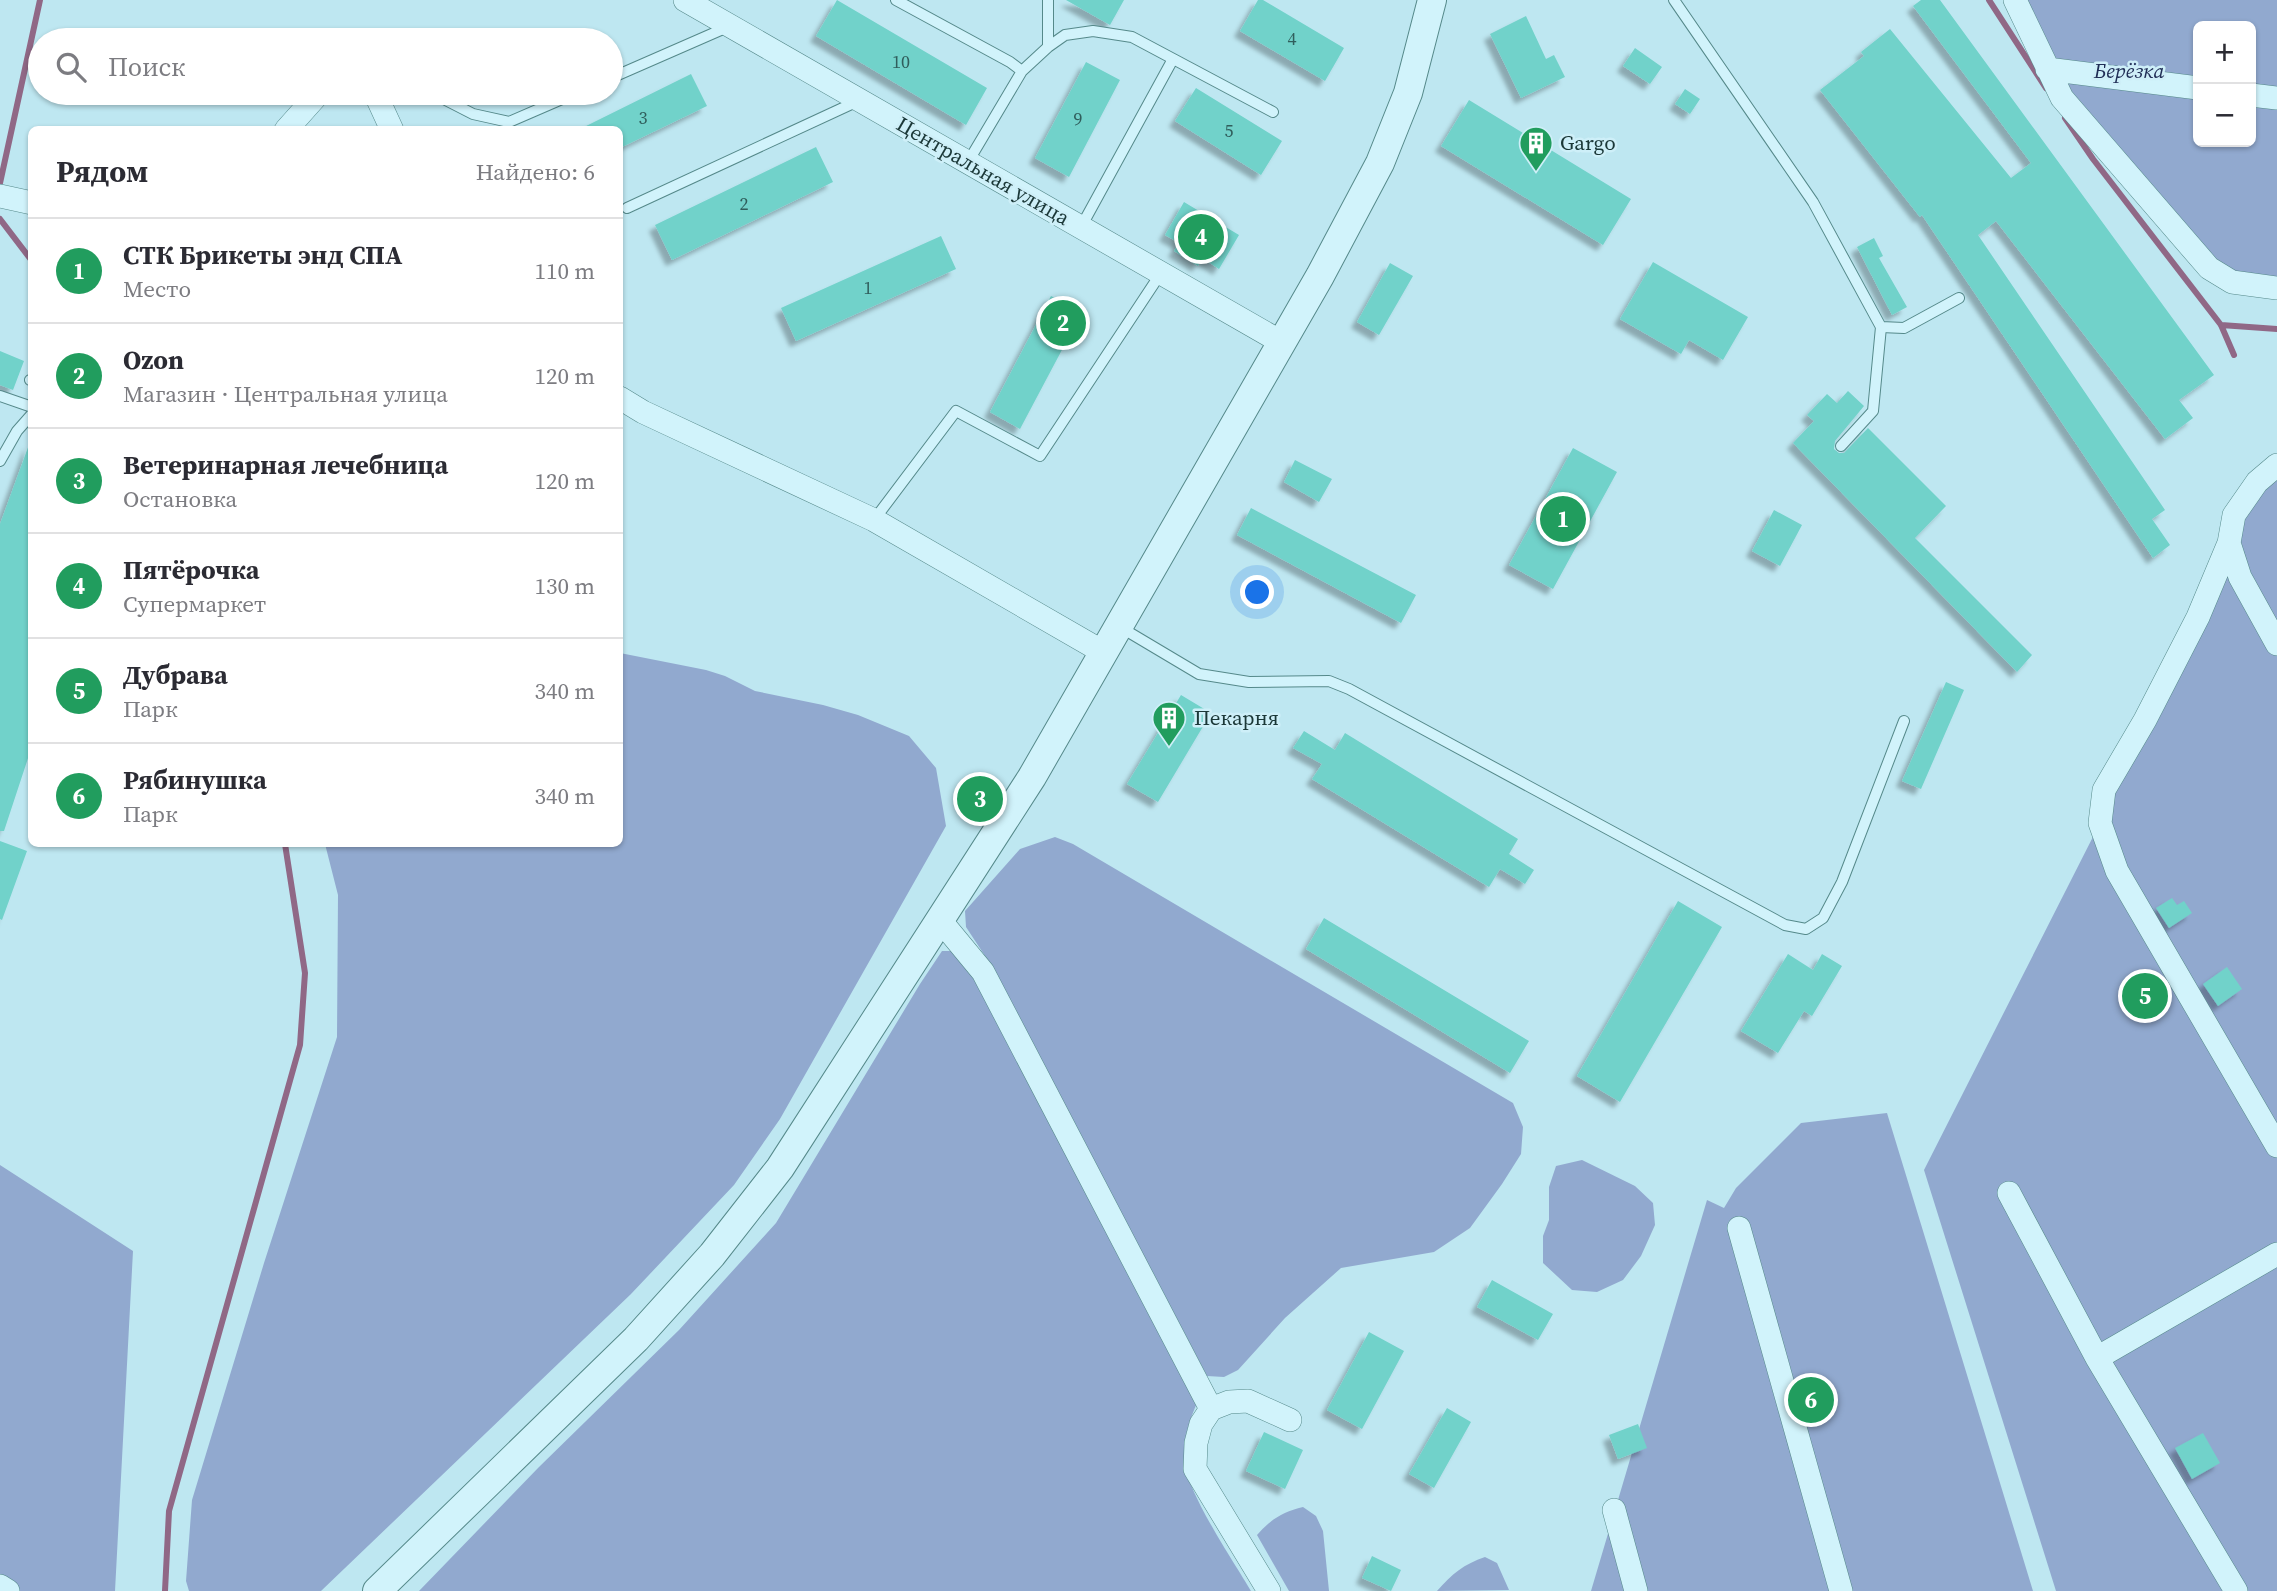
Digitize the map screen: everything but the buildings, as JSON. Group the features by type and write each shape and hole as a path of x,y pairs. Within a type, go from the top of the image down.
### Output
{"street":[{"name":"Центральная улица","path":"685,0 1281,342"},
{"path":"377,1591 636,1339 712,1255 780,1168 1032,777 1320,276 1380,163 1408,93 1432,0"},
{"path":"2015,0 2062,98 2210,268 2232,282 2277,288"},
{"path":"2048,69 2193,87"},
{"path":"2256,96 2277,98"},
{"path":"290,126 308,105"},
{"path":"381,105 390,126"},
{"path":"3,197 28,202"},
{"path":"623,400 643,412 874,520 1104,652"},
{"path":"2277,465 2257,482 2234,515 2229,543 2192,628 2145,720 2104,790 2100,823 2117,871 2277,1146"},
{"path":"2229,543 2240,577 2277,644"},
{"path":"940,920 983,972 1212,1409"},
{"path":"2008,1193 2097,1358 2236,1591"},
{"path":"1739,1227 1841,1591"},
{"path":"2097,1358 2277,1254"},
{"path":"1269,1591 1195,1469 1196,1443 1201,1424 1212,1409 1229,1402 1248,1401 1290,1420"},
{"path":"1614,1510 1636,1591"},
{"path":"0,1586 8,1591"}],"lane":[{"path":"896,0 1023,71"},
{"path":"1048,0 1048,47"},
{"path":"1674,0 1813,202 1881,327 1873,411 1841,446"},
{"path":"623,73 731,26"},
{"path":"968,162 1023,71 1065,35 1093,31 1132,37 1273,112"},
{"path":"1081,227 1172,59"},
{"path":"627,208 860,100"},
{"path":"455,105 473,114 509,122 548,105"},
{"path":"874,520 956,411 1040,456 1161,273"},
{"path":"1881,327 1904,328 1959,298"},
{"path":"0,396 28,406"},
{"path":"0,461 17,431 28,419"},
{"path":"1118,626 1199,674 1249,682 1329,681 1339,685 1785,925 1806,929 1823,918 1842,882 1905,721"}],"green space":[{"name":"Берёзка","path":"2015,0 2277,0 2277,288 2232,282 2062,98"},
{"path":"2277,465 2277,1591 2056,1591 1924,1170 2100,823 2229,543"},
{"path":"623,654 706,670 755,691 858,715 909,736 936,768 946,826 780,1119 734,1185 631,1294 321,1591 189,1591 186,1581 192,1500 264,1263 337,1037 338,895 326,847 623,847"},
{"path":"1055,837 1073,844 1513,1103 1523,1127 1521,1154 1470,1228 1434,1252 1341,1268 1285,1318 1238,1370 1224,1377 1207,1376 991,965 966,927 965,911 1020,849"},
{"path":"942,951 957,951 979,976 1197,1403 1185,1442 1186,1469 1200,1504 1251,1591 419,1591 539,1467 679,1330 776,1223"},
{"path":"1887,1113 2033,1591 1591,1591 1707,1200 1724,1208 1736,1188 1801,1123"},
{"path":"1582,1160 1635,1186 1653,1203 1655,1225 1641,1256 1623,1280 1597,1292 1572,1290 1543,1263 1543,1236 1549,1220 1549,1187 1556,1166"},
{"path":"0,1165 133,1251 115,1591 0,1591"},
{"path":"1303,1507 1316,1516 1323,1531 1329,1591 1289,1591 1257,1535 1278,1517"},
{"path":"1485,1557 1497,1563 1509,1590 1437,1591 1459,1570"}],"waterway":[{"path":"34,28 40,0"},
{"path":"1989,0 2046,88"},
{"path":"0,183 28,55"},
{"path":"2065,118 2093,159 2221,325 2234,355"},
{"path":"0,219 28,256"},
{"path":"2221,325 2277,329"},
{"path":"165,1591 169,1511 300,1045 305,973 285,847"}],"place":[{"name":"Gargo","path":"1536,173"},
{"name":"Пятёрочка","path":"1201,237"},
{"name":"Ozon","path":"1063,323"},
{"name":"СТК Брикеты энд СПА","path":"1563,519"},
{"name":"Пекарня","path":"1169,748"},
{"name":"Ветеринарная лечебница","path":"980,799"},
{"name":"Дубрава","path":"2145,996"},
{"name":"Рябинушка","path":"1811,1400"}]}
